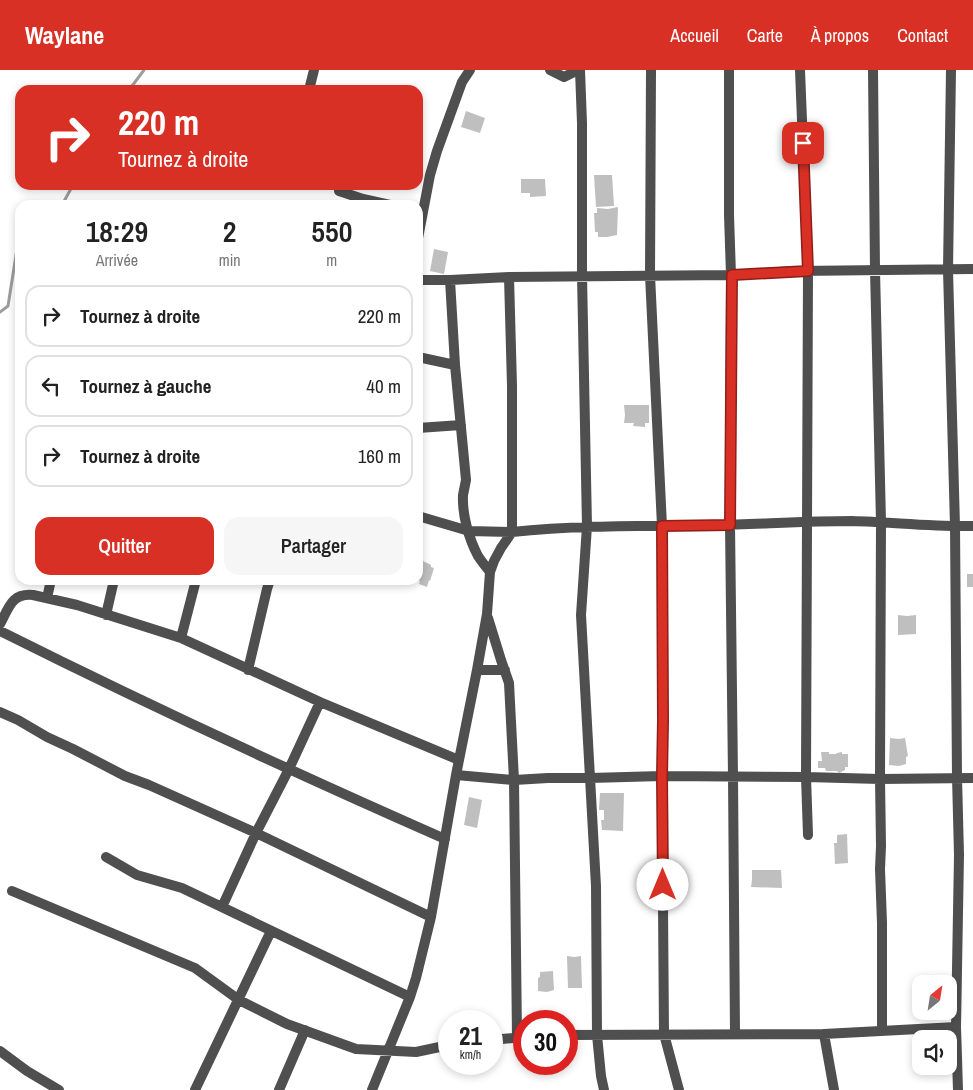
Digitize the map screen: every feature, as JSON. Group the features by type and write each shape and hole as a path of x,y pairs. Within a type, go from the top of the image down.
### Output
{"street":[{"path":"310,85 314,70"},
{"path":"423,202 437,151 462,82 470,70"},
{"path":"550,70 564,77 579,70 582,123 582,275 587,526 581,615 596,886 597,1035 604,1090"},
{"path":"651,70 650,275 662,526 664,1034 679,1090"},
{"path":"729,70 729,215 732,275 730,525 735,1034"},
{"path":"800,70 808,271 806,522 806,777 808,835"},
{"path":"873,70 875,270 882,522 880,779 882,1031"},
{"path":"950,70 948,270 955,526 959,855 956,1027 958,1090"},
{"path":"339,191 371,200"},
{"path":"423,280 582,275 732,275 808,271 973,270"},
{"path":"372,1090 410,997 430,917 477,670 487,614 490,572 501,548 512,532 512,386 508,277"},
{"path":"450,280 455,364 466,480 463,495 466,522 478,556 490,572"},
{"path":"423,358 455,364"},
{"path":"423,428 461,425"},
{"path":"423,517 469,531 512,532 587,526 730,525 852,521 973,526"},
{"path":"47,598 50,585"},
{"path":"106,615 113,585"},
{"path":"181,638 195,585"},
{"path":"248,670 268,585"},
{"path":"0,624 14,600 25,594 77,606 181,638 320,702 459,760"},
{"path":"487,614 509,683 514,780 520,1010"},
{"path":"0,630 289,769 445,839"},
{"path":"477,670 505,670"},
{"path":"222,907 320,702"},
{"path":"0,712 125,776 256,833 430,917"},
{"path":"456,775 514,780 662,776 880,779 973,778"},
{"path":"106,857 137,875 182,888 410,997"},
{"path":"12,891 194,968 239,1000 287,1024 356,1049 416,1052 438,1047"},
{"path":"195,1090 271,931"},
{"path":"578,1035 824,1034 956,1027"},
{"path":"278,1090 305,1030"},
{"path":"824,1034 834,1090"},
{"path":"0,1051 27,1071 59,1090"}],"building":[{"path":"466,111 485,118 480,133 461,127"},
{"path":"594,175 612,175 614,206 596,207"},
{"path":"521,179 545,179 546,196 530,197 530,193 521,193"},
{"path":"618,207 617,235 598,237 598,232 595,232 594,213 597,213 597,208 608,209"},
{"path":"434,249 448,252 444,274 430,271"},
{"path":"624,405 649,405 649,423 645,423 645,427 633,426 634,423 624,423"},
{"path":"423,561 434,568 427,587 422,585"},
{"path":"967,574 973,574 973,587 967,587"},
{"path":"898,615 916,615 916,634 898,635"},
{"path":"890,738 905,738 908,756 906,757 906,764 899,766 889,765"},
{"path":"821,752 836,754 842,752 842,754 848,754 848,767 845,767 845,770 839,773 837,771 826,771 825,768 818,768 818,761 822,761"},
{"path":"600,793 624,793 623,831 602,830 601,820 604,820 604,810 599,810"},
{"path":"469,797 482,800 477,828 464,825"},
{"path":"847,834 848,863 835,864 834,843 837,843 837,835"},
{"path":"752,870 781,870 782,888 751,887"},
{"path":"567,956 581,956 582,988 568,988"},
{"path":"553,971 554,990 547,992 538,991 540,972"}],"waterway":[{"path":"133,85 144,70"},
{"path":"65,200 70,190"},
{"path":"0,312 8,306 15,262"}],"route":[{"path":"663,885 662,526 730,525 732,275 808,271 803,143"}]}
